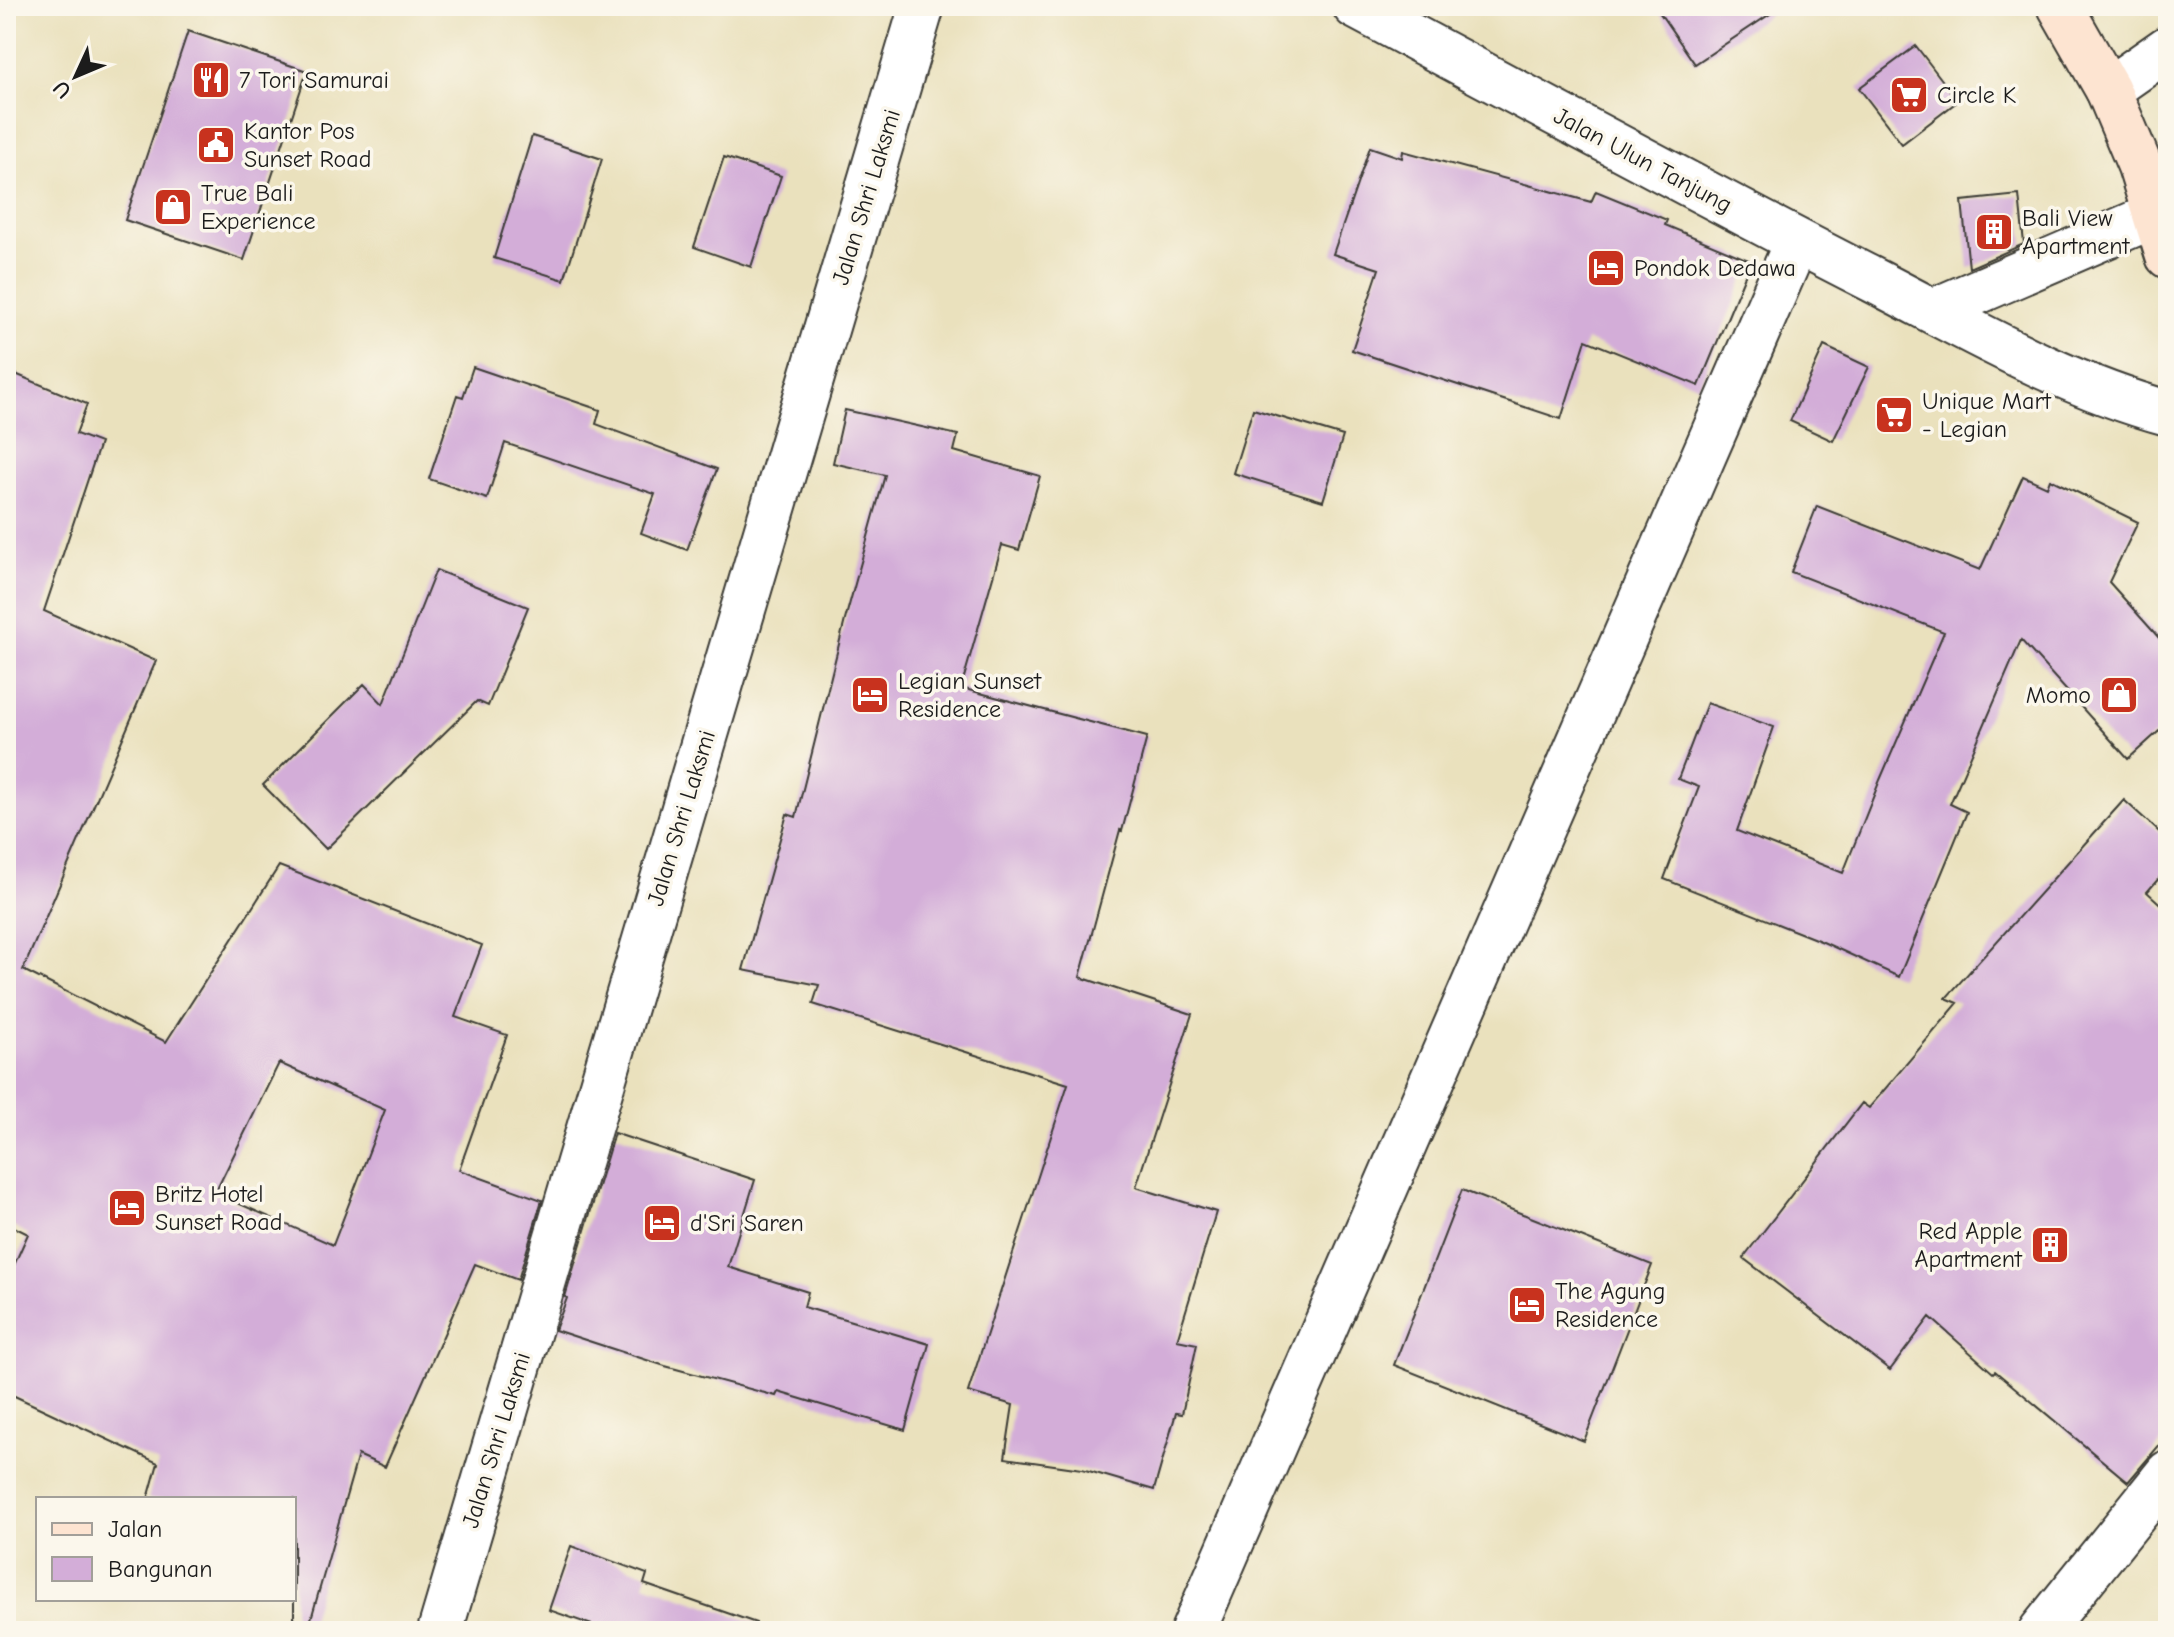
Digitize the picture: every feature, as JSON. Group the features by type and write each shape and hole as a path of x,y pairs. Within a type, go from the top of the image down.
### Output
{"main road":[{"path":"2060,6 2108,90 2140,166 2168,256"}],"street":[{"name":"Jalan Shri Laksmi","path":"440,1631 922,6"},
{"name":"Jalan Ulun Tanjung","path":"1355,6 2033,363 2168,413"},
{"path":"2108,90 2168,48"},
{"path":"1933,311 2155,215"},
{"path":"1193,1631 1797,241"},
{"path":"2041,1631 2168,1473"}],"building":[{"path":"1655,6 1782,6 1695,64"},
{"name":"Kantor Pos Sunset Road","path":"188,31 307,71 244,260 125,220"},
{"name":"Circle K","path":"1916,46 1958,101 1902,144 1859,88"},
{"path":"532,136 602,159 564,280 494,258"},
{"path":"1370,147 1402,158 1403,151 1591,202 1596,191 1667,220 1665,225 1751,261 1699,386 1586,340 1561,419 1352,350 1379,269 1333,254"},
{"path":"724,157 781,176 751,267 694,247"},
{"name":"Bali View Apartment","path":"2019,195 2024,244 1969,268 1962,201"},
{"path":"1824,346 1869,367 1833,441 1790,421"},
{"path":"473,367 600,410 596,424 717,469 687,550 641,533 655,494 505,443 487,499 429,479 457,395 463,397"},
{"path":"6,370 87,404 76,434 100,443 44,611 156,661 23,970 166,1042 279,866 482,945 455,1017 507,1035 459,1170 542,1200 518,1280 475,1264 385,1467 358,1455 309,1626 294,1624 296,1497 149,1497 158,1463 6,1392 6,1283 28,1234 6,1223","holes":["279,1063 385,1110 333,1245 215,1193"]},
{"path":"1253,409 1343,436 1323,501 1233,473"},
{"path":"845,410 958,435 954,451 1040,476 1019,550 1002,545 961,688 1147,737 1080,977 1192,1014 1136,1187 1216,1212 1177,1340 1197,1344 1182,1414 1176,1413 1154,1490 1082,1469 1005,1458 1013,1405 968,1392 1068,1084 813,1004 819,985 743,970 787,814 796,817 885,475 833,463"},
{"path":"2023,476 2047,487 2050,479 2138,522 2109,582 2168,648 2168,723 2128,759 2021,640 1950,804 1967,812 1899,977 1823,942 1664,879 1699,787 1678,779 1707,703 1774,727 1737,831 1843,873 1944,632 1791,572 1817,506 1980,570"},
{"path":"436,570 528,607 488,706 477,701 326,849 263,785 364,684 383,704"},
{"path":"2124,800 2168,840 2168,868 2147,892 2168,911 2168,1435 2128,1482 1995,1371 1993,1373 1930,1317 1890,1370 1743,1258 1862,1103 1869,1108 1958,1003 1946,998"},
{"path":"614,1133 755,1180 728,1267 808,1292 804,1307 929,1344 905,1430 778,1392 776,1396 665,1366 555,1330"},
{"name":"The Agung Residence","path":"1462,1190 1652,1265 1584,1441 1394,1365"},
{"path":"571,1546 647,1574 644,1584 756,1623 755,1631 609,1631 549,1610"}],"place":[{"name":"7 Tori Samurai","path":"211,80"},
{"name":"Circle K","path":"1909,95"},
{"name":"Kantor Pos Sunset Road","path":"216,145"},
{"name":"True Bali Experience","path":"173,207"},
{"name":"Bali View Apartment","path":"1994,232"},
{"name":"Pondok Dedawa","path":"1606,268"},
{"name":"Unique Mart - Legian","path":"1894,415"},
{"name":"Legian Sunset Residence","path":"870,695"},
{"name":"Momo","path":"2119,695"},
{"name":"Britz Hotel Sunset Road","path":"127,1208"},
{"name":"d'Sri Saren","path":"662,1223"},
{"name":"Red Apple Apartment","path":"2050,1245"},
{"name":"The Agung Residence","path":"1527,1305"}]}
